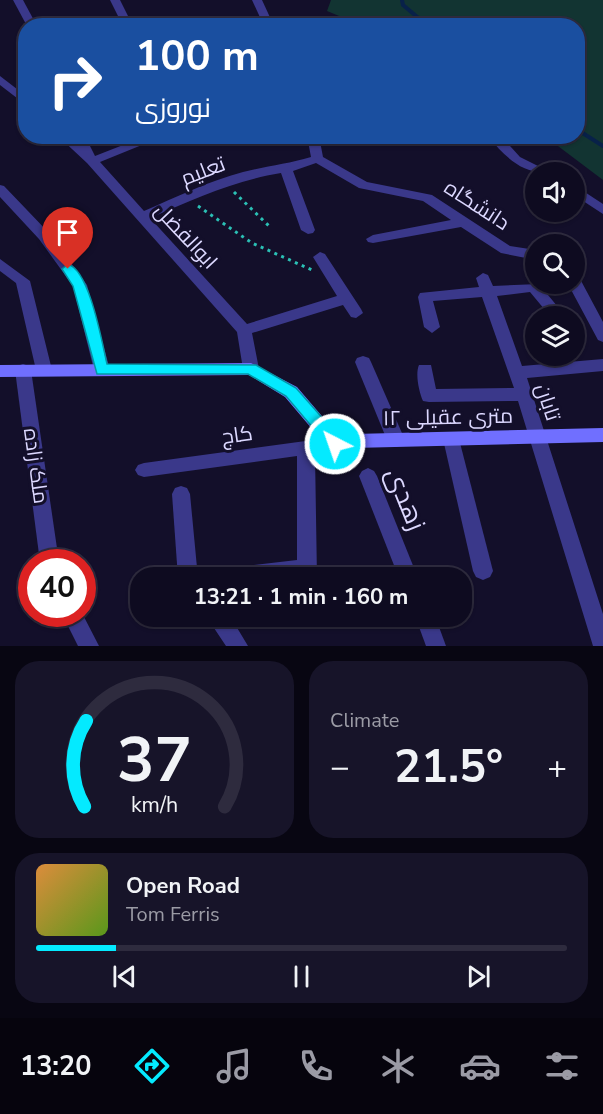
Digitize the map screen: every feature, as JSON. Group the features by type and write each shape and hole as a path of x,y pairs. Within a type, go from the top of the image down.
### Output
{"street":[{"path":"18,0 28,18"},
{"path":"115,0 124,18"},
{"path":"257,0 265,18"},
{"path":"0,80 18,95"},
{"path":"73,144 92,161 137,144"},
{"name":"ابوالفضل","path":"82,144 92,161 140,217 244,330"},
{"path":"314,144 317,159"},
{"path":"501,144 516,160 525,164"},
{"name":"تعلیم","path":"140,217 224,182 246,175 286,169 317,159"},
{"name":"دانشگاه","path":"317,159 363,185 427,198 506,249 525,253"},
{"path":"286,169 308,230"},
{"path":"0,189 44,236 80,285 102,370"},
{"path":"585,197 599,207"},
{"path":"373,239 464,222"},
{"path":"320,257 356,314"},
{"path":"0,264 22,281 44,370"},
{"path":"432,327 424,297 485,286 534,287 550,306"},
{"name":"تابان","path":"485,286 524,394 603,646"},
{"path":"581,294 603,335"},
{"path":"251,369 244,330 345,299"},
{"path":"363,362 396,440"},
{"path":"517,373 603,365"},
{"path":"0,370 251,369 291,392 335,444"},
{"path":"425,369 429,396 524,394"},
{"name":"ملک زاده","path":"23,370 48,549"},
{"name":"۱۲ متری عقیلی","path":"335,444 396,440 603,435"},
{"path":"451,439 483,571"},
{"name":"کاج","path":"144,471 335,444"},
{"path":"306,448 307,567"},
{"name":"زهدی","path":"368,476 405,567"},
{"path":"181,494 187,567"},
{"path":"79,627 89,646"},
{"path":"225,627 238,646"},
{"path":"428,627 436,646"}],"path":[{"path":"224,182 269,226"},
{"path":"188,197 222,226 255,245 299,266 330,276"}],"green space":[{"path":"331,0 603,0 603,180 585,166 585,162 579,162 555,144 585,144 585,18 344,18 327,11"}],"waterway":[{"path":"402,0 403,5 418,18"},
{"path":"585,134 603,146"}],"route":[{"path":"68,269 80,285 102,370 251,369 291,392 335,444"}]}
